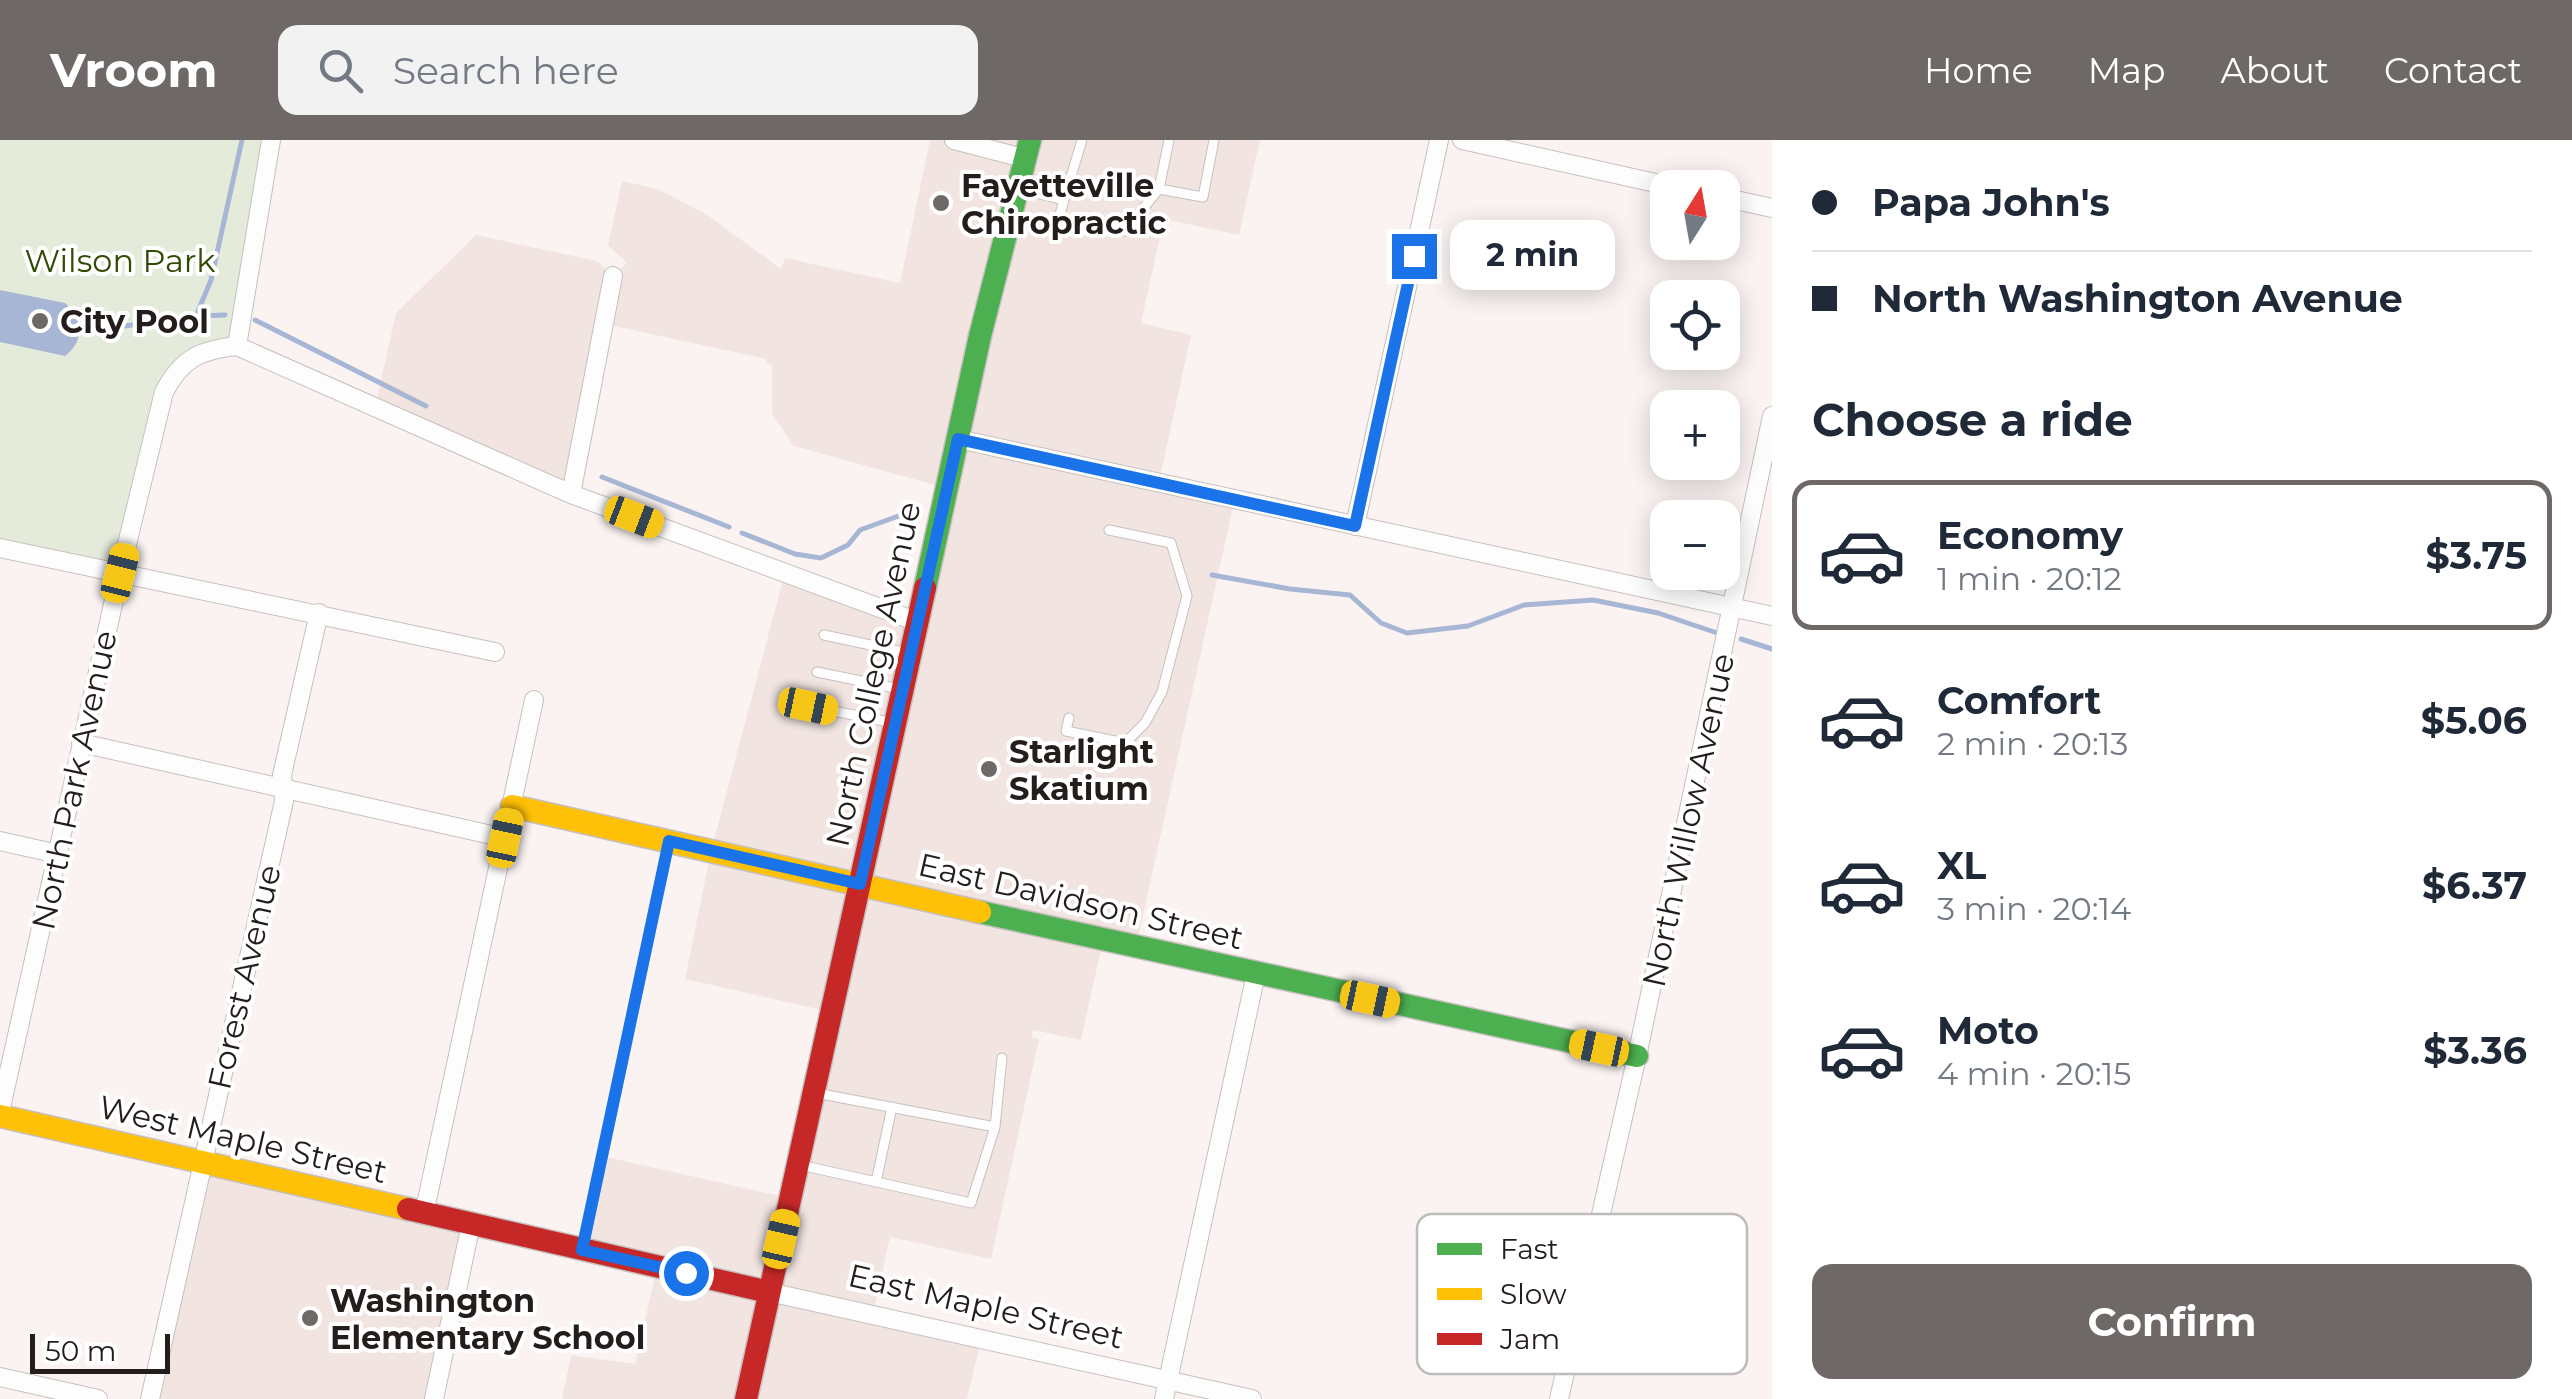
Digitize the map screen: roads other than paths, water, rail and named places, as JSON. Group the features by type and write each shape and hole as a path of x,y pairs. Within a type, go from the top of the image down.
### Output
{"street":[{"path":"271,140 237,346 572,494 918,622"},
{"path":"954,140 1026,149"},
{"path":"1355,526 1440,140"},
{"path":"1462,140 1650,182"},
{"name":"North College Avenue","path":"746,1399 1026,149"},
{"path":"1740,201 1772,208"},
{"path":"572,494 614,276"},
{"name":"North Park Avenue","path":"0,1114 164,392 172,376 194,356 206,350 237,346"},
{"name":"North Willow Avenue","path":"1601,1214 1734,608 1772,416"},
{"path":"958,439 1772,616"},
{"path":"0,548 495,652"},
{"name":"Forest Avenue","path":"150,1399 284,801 282,775 319,613"},
{"path":"424,1214 534,700"},
{"path":"81,744 505,838"},
{"name":"East Davidson Street","path":"512,806 1637,1056"},
{"path":"0,840 58,854"},
{"path":"1166,1390 1256,974"},
{"name":"West Maple Street","path":"0,1114 471,1224"},
{"path":"434,1399 471,1224"},
{"name":"East Maple Street","path":"471,1224 769,1292 1166,1390 1252,1399"},
{"name":"North Willow Avenue","path":"1559,1399 1565,1374"},
{"path":"0,1376 98,1399"}],"lane":[{"path":"1082,140 1059,218 1125,231 1159,189 1168,140"},
{"path":"1159,189 1202,197 1214,140"},
{"path":"1015,188 1064,200"},
{"path":"1068,718 1066,731 1126,742 1145,723 1162,692 1187,596 1171,543 1109,530"},
{"path":"824,634 911,653"},
{"path":"818,672 903,690"},
{"path":"808,706 896,724"},
{"path":"582,1250 669,841"},
{"path":"798,1164 971,1203 995,1127 1002,1058"},
{"path":"814,1092 995,1127"},
{"path":"876,1182 892,1107"}],"water":[{"name":"City Pool","path":"0,290 65,303 78,322 76,344 65,356 0,342"}],"waterway":[{"path":"196,316 211,280 242,140"},
{"path":"103,329 225,315"},
{"path":"255,320 426,406"},
{"path":"602,477 729,527"},
{"path":"742,533 795,554 821,558 848,545 860,530 912,511"},
{"path":"1212,575 1350,595 1381,623 1407,633 1468,626 1524,605 1593,600 1658,613 1720,634"},
{"path":"1741,639 1772,649"}],"place":[{"name":"Fayetteville Chiropractic","path":"941,203"},
{"name":"City Pool","path":"40,321"},
{"name":"Starlight Skatium","path":"989,769"},
{"name":"Washington Elementary School","path":"310,1318"}],"park label":[{"name":"Wilson Park","path":"120,260"}]}
